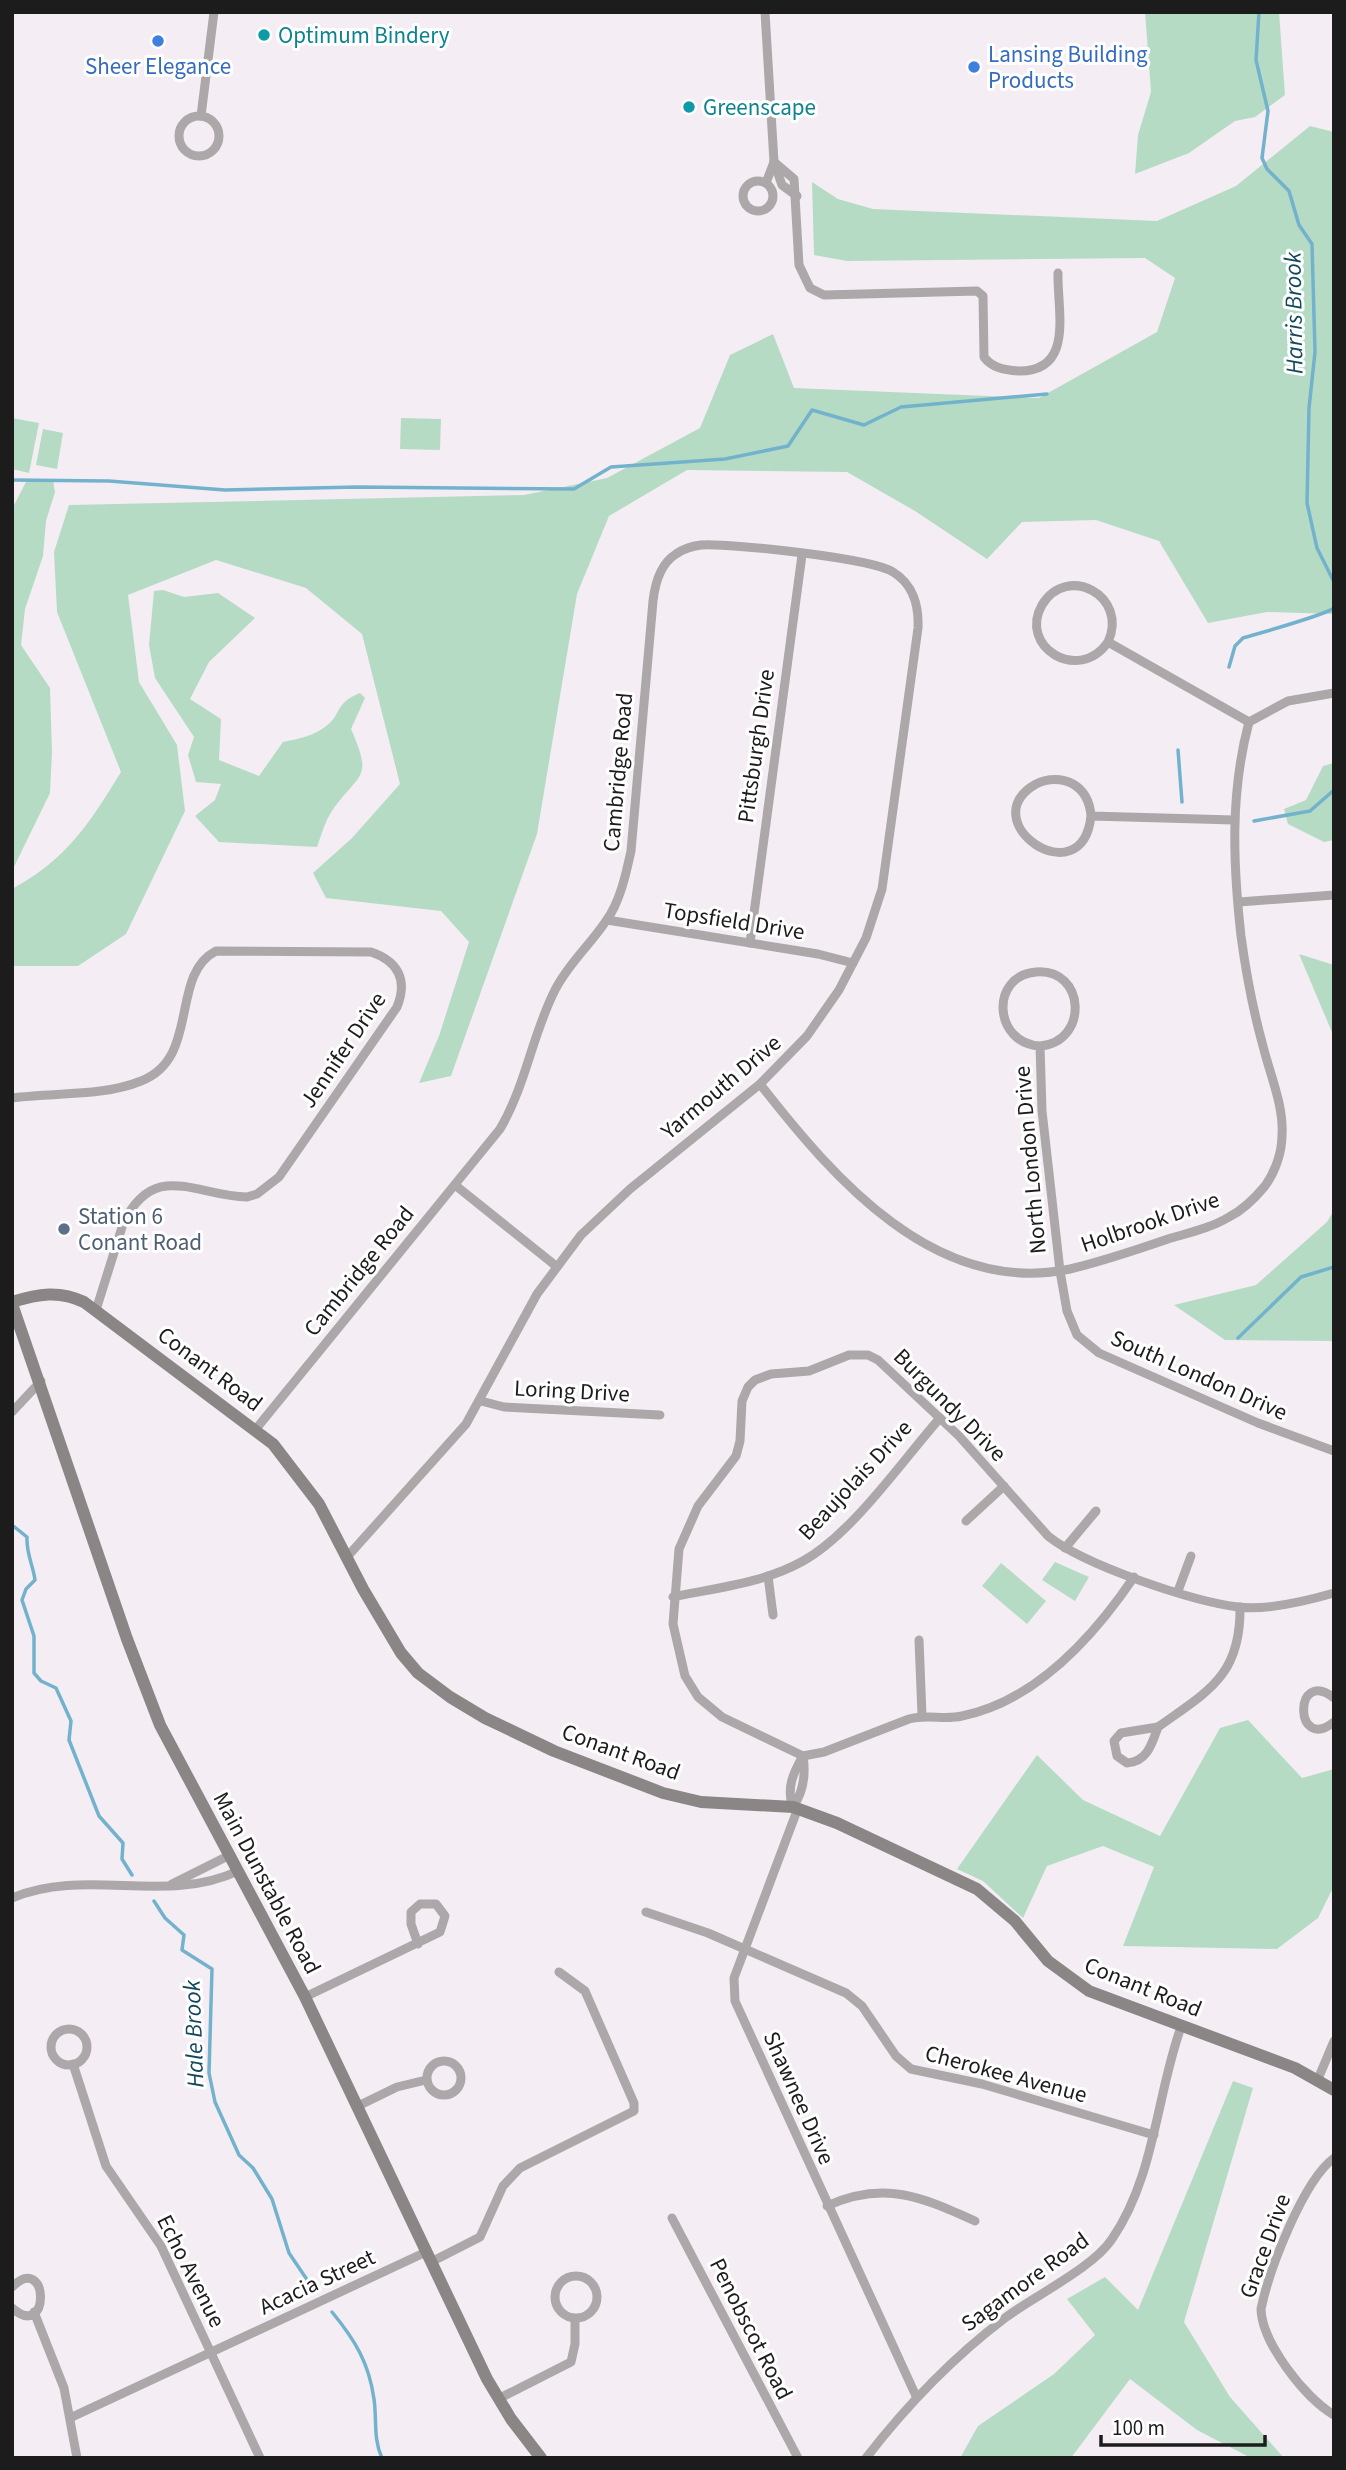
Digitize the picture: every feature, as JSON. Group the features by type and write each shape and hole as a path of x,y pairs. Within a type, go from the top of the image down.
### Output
{"street":[{"path":"201,116 214,12"},
{"path":"765,12 774,162 766,183"},
{"path":"201,116 215,124 218,138 212,150 198,155 185,149 179,134 187,120 201,116"},
{"path":"774,162 794,179 799,265 810,288 824,295 977,291 983,296 984,357 996,367 1024,371 1046,364 1054,358 1059,344 1058,273"},
{"name":"Cambridge Road","path":"256,1429 509,1115 556,988 572,962 607,920 621,888 631,851 652,613 660,573 675,554 700,545 802,555"},
{"name":"Pittsburgh Drive","path":"750,943 802,555"},
{"name":"Yarmouth Drive","path":"347,1557 450,1444 481,1401 522,1320 556,1266 581,1236 621,1196 760,1084 807,1036 839,990 853,963 873,917 884,876 919,612 910,589 893,572 867,562 802,555"},
{"path":"1075,586 1093,590 1106,602 1112,613 1113,625 1108,642 1095,656 1083,661 1058,657 1040,639 1037,626 1041,608 1053,593 1063,588 1075,586"},
{"path":"1108,642 1249,722 1288,701 1334,693"},
{"name":"Holbrook Drive","path":"760,1084 821,1157 866,1202 899,1228 944,1253 989,1270 1023,1273 1060,1271 1128,1252 1228,1218 1249,1204 1266,1184 1278,1161 1282,1136 1281,1117 1253,1003 1239,902 1234,820 1249,722"},
{"path":"1058,779 1079,789 1089,804 1091,816 1086,834 1079,843 1057,852 1039,849 1029,842 1019,827 1018,815 1020,803 1030,788 1046,780 1058,779"},
{"path":"1091,816 1234,820"},
{"path":"1239,902 1334,895"},
{"name":"Topsfield Drive","path":"607,920 818,954 853,963"},
{"name":"Jennifer Drive","path":"12,1098 127,1086 163,1068 175,1049 195,974 201,962 216,951 371,952 388,960 400,976 403,985 397,1007 279,1177 257,1194 247,1197 176,1184 147,1193 133,1207 122,1224 96,1310"},
{"name":"North London Drive","path":"1038,972 1050,973 1065,982 1072,992 1076,1008 1075,1020 1066,1035 1051,1044 1040,1046 1027,1044 1011,1034 1002,1010 1004,997 1014,981 1038,972"},
{"name":"North London Drive","path":"1040,1046 1042,1111 1060,1271"},
{"path":"455,1185 556,1266"},
{"name":"South London Drive","path":"1060,1271 1069,1319 1077,1335 1092,1348 1258,1423 1334,1451"},
{"name":"Conant Road","path":"12,1303 36,1295 60,1293 73,1296 96,1310 256,1429 298,1473 320,1504 347,1557 410,1663 450,1697 485,1718 554,1751 663,1793 701,1802 795,1808 837,1823 977,1889 1015,1921 1048,1961 1067,1978 1089,1992 1256,2052 1318,2079 1334,2090"},
{"name":"Main Dunstable Road","path":"12,1303 144,1686 171,1748 305,1997 498,2399 541,2458"},
{"name":"Burgundy Drive","path":"803,1756 737,1725 698,1697 680,1661 673,1624 676,1561 682,1538 698,1506 736,1456 744,1393 755,1380 771,1374 808,1371 849,1355 868,1355 878,1360 940,1418 1048,1536 1065,1548 1134,1577 1240,1607 1334,1593"},
{"path":"12,1412 41,1381"},
{"name":"Loring Drive","path":"481,1401 504,1406 660,1415"},
{"name":"Beaujolais Drive","path":"673,1597 768,1576 802,1562 829,1543 940,1418"},
{"path":"966,1521 1004,1486"},
{"path":"1065,1548 1096,1511"},
{"path":"1178,1591 1191,1556"},
{"path":"768,1576 773,1615"},
{"path":"795,1808 805,1772 803,1756 824,1752 922,1715 953,1717 975,1712 1045,1675 1069,1657 1096,1630 1134,1577"},
{"path":"1158,1727 1149,1750 1138,1762 1127,1763 1117,1756 1114,1745 1121,1733 1158,1727 1211,1690 1225,1675 1238,1638 1240,1607"},
{"path":"919,1640 922,1715"},
{"path":"1334,1697 1324,1692 1313,1693 1305,1699 1302,1709 1304,1720 1312,1727 1322,1728 1334,1722"},
{"name":"Shawnee Drive","path":"795,1808 734,1978 737,2007 916,2396"},
{"path":"172,1884 230,1855"},
{"path":"12,1898 72,1883 131,1888 172,1884 199,1885 238,1871"},
{"path":"305,1997 418,1944 443,1927 445,1916 436,1904 420,1904 411,1913 411,1924 418,1944"},
{"name":"Cherokee Avenue","path":"646,1912 744,1948 838,1988 855,1998 896,2056 911,2069 982,2084 1154,2135"},
{"name":"Acacia Street","path":"72,2417 428,2257 480,2237 503,2186 520,2168 542,2154 634,2111 634,2104 585,1991 559,1972"},
{"name":"Sagamore Road","path":"866,2458 916,2396 1003,2320 1105,2248 1130,2206 1154,2135 1181,2027"},
{"name":"Echo Avenue","path":"64,2029 76,2030 87,2042 86,2053 73,2064 61,2062 53,2054 55,2036 64,2029"},
{"path":"1318,2079 1334,2040"},
{"name":"Echo Avenue","path":"73,2064 106,2166 161,2246 261,2458"},
{"path":"358,2106 397,2087 426,2080"},
{"name":"Grace Drive","path":"1334,2158 1320,2169 1303,2197 1261,2309 1261,2323 1272,2347 1303,2386 1334,2415"},
{"path":"827,2206 854,2195 891,2192 929,2200 975,2221"},
{"name":"Penobscot Road","path":"672,2218 798,2458"},
{"path":"576,2276 584,2277 595,2287 597,2302 589,2315 575,2319 558,2310 554,2297 564,2280 576,2276"},
{"path":"12,2287 27,2280 40,2287 42,2301 34,2312 20,2314 12,2308"},
{"path":"34,2312 60,2375 72,2417 77,2458"},
{"path":"498,2399 571,2362 575,2344 575,2319"}],"green space":[{"path":"1145,12 1279,12 1285,95 1255,117 1235,121 1189,153 1135,174 1138,135 1151,92"},
{"path":"1310,126 1334,132 1334,614 1267,612 1208,623 1159,541 1096,520 1022,522 987,559 915,511 847,472 687,470 609,516 577,594 537,834 451,1076 419,1083 439,1036 469,942 441,911 326,898 313,873 352,838 400,784 362,634 306,588 216,560 128,595 139,682 177,745 185,811 126,934 78,966 12,966 12,889 62,853 87,824 121,772 57,612 54,552 69,505 524,495 607,478 700,428 730,355 773,334 794,388 1039,398 1157,332 1175,278 1145,258 847,261 814,255 812,182 838,199 873,209 1157,221 1236,186"},
{"path":"12,418 39,423 29,473 12,469"},
{"path":"401,418 441,419 440,450 400,449"},
{"path":"43,429 63,433 57,469 36,465"},
{"path":"27,480 53,480 55,492 46,521 43,556 25,609 21,645 50,688 52,752 50,793 12,871 12,509"},
{"path":"163,590 184,597 218,593 255,618 209,662 190,699 221,719 219,760 259,776 283,742 320,730 331,722 351,697 360,693 365,698 351,729 362,758 360,775 330,815 317,847 219,842 195,816 215,800 221,784 196,782 188,755 194,737 155,678 149,645 154,591"},
{"path":"1334,763 1334,840 1324,842 1288,824 1284,809 1306,800 1323,766"},
{"path":"1299,954 1334,965 1334,1037"},
{"path":"1334,1210 1334,1341 1225,1340 1174,1305 1256,1285 1327,1222"},
{"path":"1055,1562 1089,1577 1075,1601 1042,1580"},
{"path":"1001,1563 1046,1601 1027,1624 982,1586"},
{"path":"1248,1720 1302,1778 1334,1769 1334,1886 1318,1918 1277,1949 1123,1946 1154,1867 1103,1846 1047,1866 1023,1918 983,1881 957,1869 1037,1755 1083,1800 1160,1836 1220,1728"},
{"path":"1233,2081 1253,2088 1184,2322 1230,2397 1284,2458 1251,2458 1197,2430 1130,2379 1071,2458 960,2458 978,2426 1054,2374 1095,2335 1067,2299 1105,2277 1138,2310"}],"waterway":[{"name":"Harris Brook","path":"1259,12 1256,60 1268,111 1262,158 1267,169 1289,191 1299,225 1312,244 1315,352 1309,408 1307,503 1317,548 1334,582"},
{"path":"12,480 109,481 225,490 358,487 574,489 611,467 725,459 788,446 812,410 864,425 901,407 1047,394"},
{"name":"Harris Brook","path":"1229,667 1235,646 1243,638 1334,608"},
{"name":"Harris Brook","path":"1178,750 1182,802"},
{"name":"Harris Brook","path":"1254,821 1310,811 1334,790"},
{"path":"1238,1338 1301,1277 1334,1267"},
{"name":"Hale Brook","path":"12,1525 27,1537 35,1580 26,1589 22,1600 34,1636 34,1673 41,1681 56,1688 71,1721 69,1740 99,1816 123,1843 122,1859 132,1875"},
{"name":"Hale Brook","path":"154,1901 165,1918 184,1935 182,1950 212,1969 209,2073 215,2102 239,2155 253,2168 272,2199 289,2253 314,2290"},
{"name":"Hale Brook","path":"332,2312 354,2342 369,2374 374,2399 377,2444 382,2458"}],"place":[{"name":"Optimum Bindery","path":"264,35"},
{"name":"Sheer Elegance","path":"158,41"},
{"name":"Lansing Building Products","path":"974,67"},
{"name":"Greenscape","path":"689,107"},
{"name":"Station 6 Conant Road","path":"64,1229"}]}
